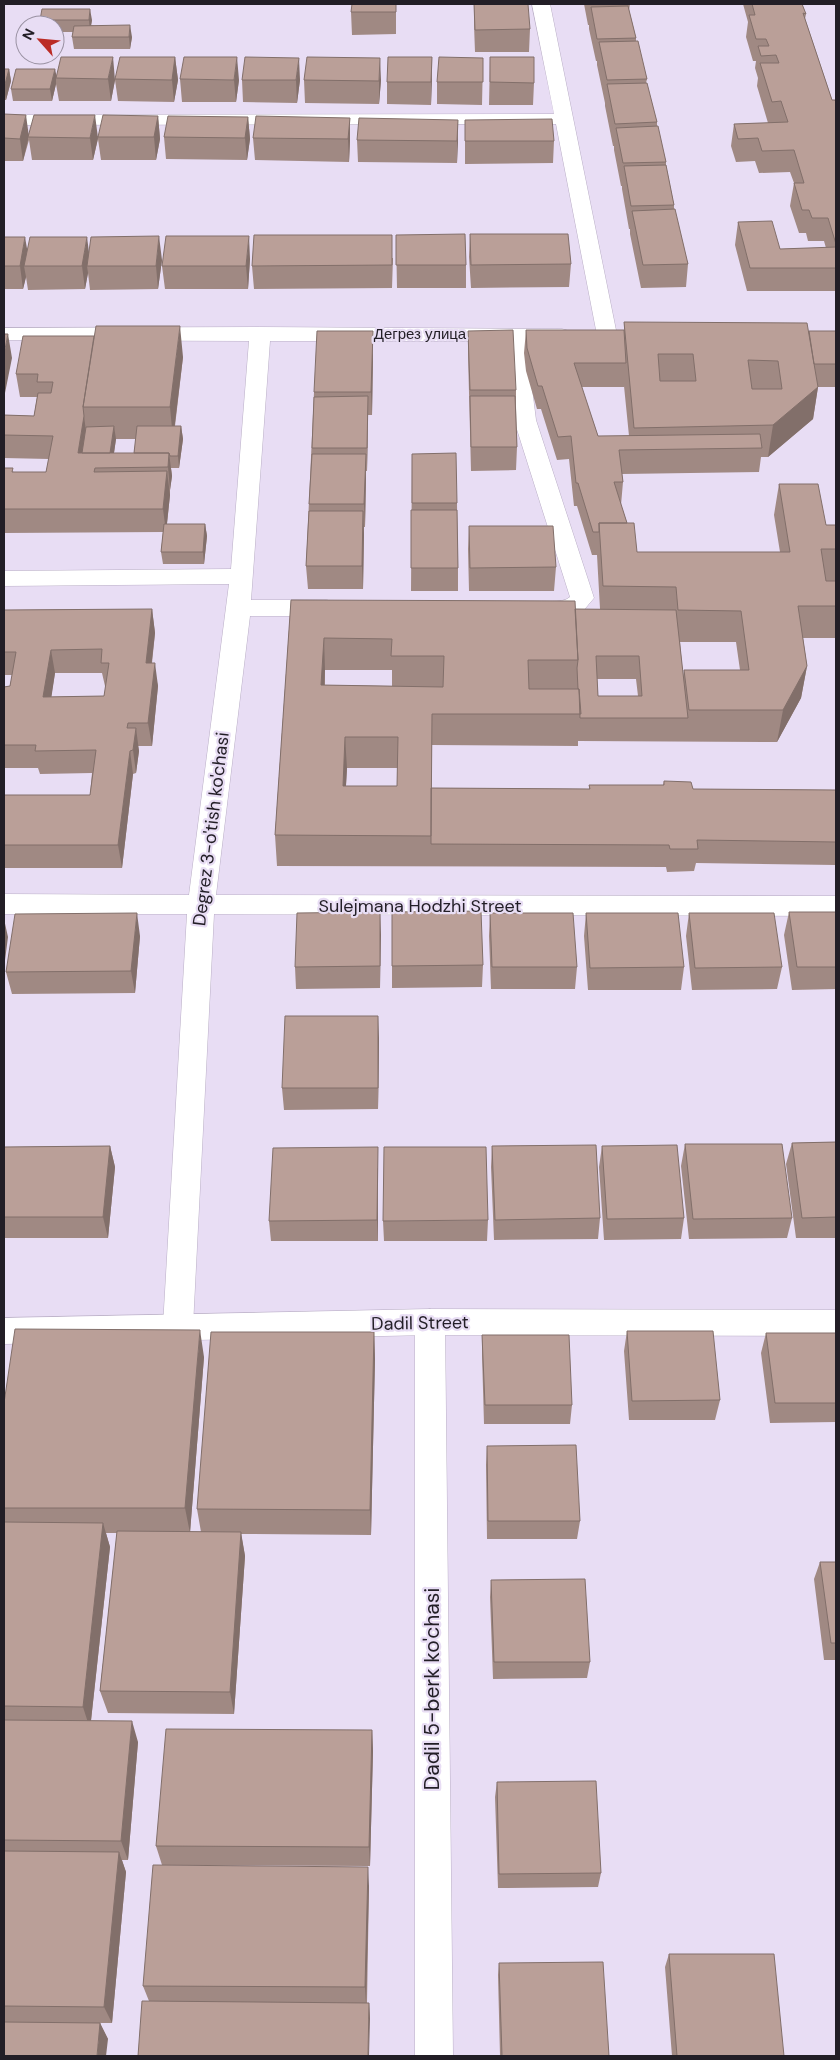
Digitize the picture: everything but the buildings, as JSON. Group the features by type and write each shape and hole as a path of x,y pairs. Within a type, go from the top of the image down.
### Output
{"street":[{"path":"4,120 564,119 541,4"},
{"name":"Дегрез улица","path":"4,334 601,335 564,119"},
{"name":"Degrez 3-o'tish ko'chasi","path":"178,1326 200,906 239,608 260,333"},
{"path":"513,608 562,608 575,606 582,598 524,420 516,335"},
{"path":"4,578 241,576"},
{"path":"239,608 347,608"},
{"name":"Sulejmana Hodzhi Street","path":"4,904 200,906 836,906"},
{"name":"Dadil Street","path":"4,1332 178,1326 430,1322 836,1323"},
{"name":"Dadil 5-berk ko'chasi","path":"430,1322 434,2056"}]}
